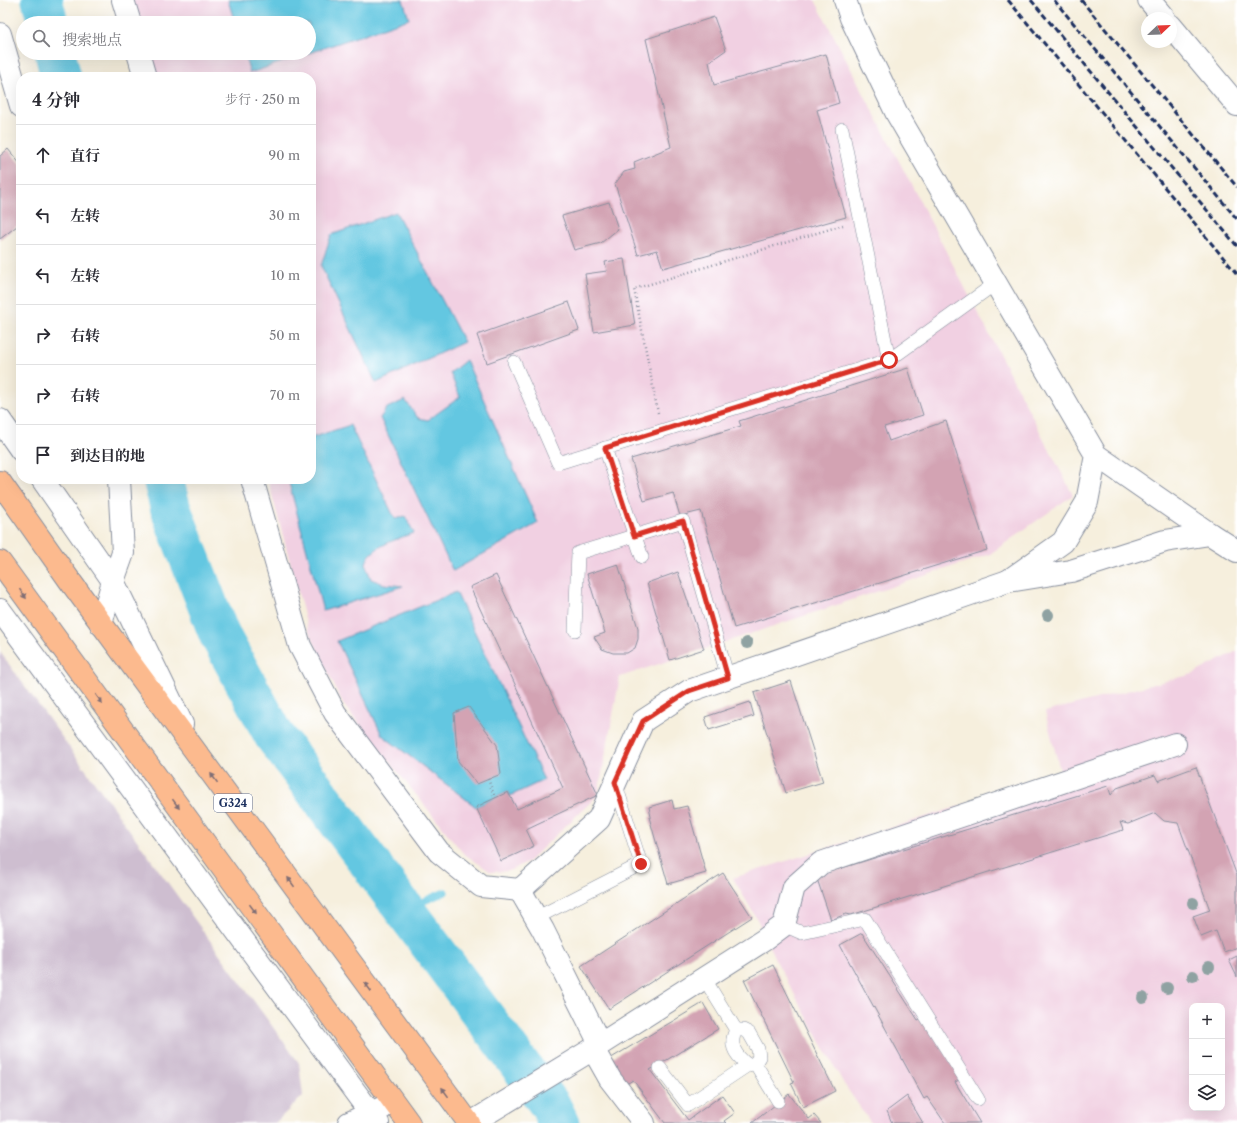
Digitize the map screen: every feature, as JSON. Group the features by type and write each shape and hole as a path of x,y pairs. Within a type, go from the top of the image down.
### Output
{"highway":[{"name":"G324","path":"0,482 101,624 470,1123"},
{"path":"0,562 409,1123"}],"street":[{"path":"123,0 128,16"},
{"path":"845,0 851,18 897,114 1096,455 1237,552"},
{"path":"1149,0 1159,12"},
{"path":"1177,33 1237,105"},
{"path":"0,34 16,89"},
{"path":"140,60 144,72"},
{"path":"0,420 16,443"},
{"path":"1008,581 1063,542 1087,502 1096,455"},
{"path":"45,484 113,581 195,751"},
{"path":"101,624 113,581 123,553 119,484"},
{"path":"253,484 300,646 335,713 439,852 481,886 520,890 599,819 643,721 689,691 1008,581 1071,571 1165,541 1210,534"},
{"path":"0,610 374,1118"},
{"path":"470,1123 593,1049 764,940 784,925 794,886 821,863 1175,744"},
{"path":"520,890 536,918 593,1049 610,1079 644,1123"},
{"path":"349,1123 374,1118 394,1102"}],"lane":[{"path":"842,129 889,360"},
{"path":"514,362 558,463 889,360 996,283"},
{"path":"605,448 642,558"},
{"path":"575,630 578,553 683,521 728,678"},
{"path":"536,918 641,864 615,782"},
{"path":"784,925 802,933 865,918 978,1099"},
{"path":"704,978 736,1030"},
{"path":"736,1030 732,1037 733,1047 742,1060 752,1064 778,1101"},
{"path":"660,1068 688,1105 752,1064 759,1057 758,1050 749,1034 743,1030 736,1030"}],"path":[{"path":"661,431 634,289 860,220"},
{"path":"488,779 495,798"}],"shaded area":[{"path":"132,0 815,0 1073,495 990,554 620,677 598,795 529,861 509,871 491,872 463,853 343,704 308,630 269,484 316,484 316,72 153,72 149,60 316,60 316,16 136,16"},
{"path":"1237,651 1237,1123 871,1123 844,1084 775,959 758,921 733,878 1061,774 1045,712 1193,674"},
{"path":"0,652 299,1063 303,1096 275,1123 0,1123"}],"water":[{"path":"228,0 403,0 409,19 316,51 316,16 233,16"},
{"path":"246,60 288,60 253,72 250,72"},
{"path":"396,212 464,342 376,383 321,266 331,235"},
{"path":"466,360 538,523 453,571 380,418 387,408 405,400 418,418 428,420 460,397 450,373"},
{"path":"350,425 395,519 405,516 414,533 378,548 368,558 366,564 371,579 384,584 403,586 323,611 289,484 316,484 316,436"},
{"path":"456,592 544,780 510,796 508,792 476,807 382,735 337,641"}],"building":[{"path":"714,17 726,50 709,62 714,85 826,54 839,103 817,110 846,217 663,268 657,250 638,255 615,184 624,172 635,169 634,162 671,147 646,39"},
{"path":"8,149 16,159 16,227 0,239 0,156"},
{"path":"609,202 618,229 601,243 574,250 562,216"},
{"path":"624,259 635,325 594,332 585,274 607,271 605,262"},
{"path":"569,302 579,330 487,363 477,335"},
{"path":"908,368 923,415 884,427 889,441 946,421 987,550 734,628 701,511 680,516 673,493 644,501 631,459 741,426 739,421"},
{"path":"618,564 638,628 638,639 635,648 627,653 613,653 602,649 594,637 605,633 587,574"},
{"path":"678,572 704,649 670,660 647,583"},
{"path":"496,575 598,795 526,829 534,846 501,861 476,807 508,792 517,809 563,788 470,587"},
{"path":"791,681 823,782 786,793 754,693"},
{"path":"750,702 754,716 709,730 705,717"},
{"path":"469,707 497,745 501,774 477,784 458,761 454,713"},
{"path":"1196,767 1237,876 1237,947 1224,952 1216,931 1201,937 1193,916 1210,910 1178,823 1164,821 1155,813 1128,824 1120,822 1123,830 851,915 846,914 831,920 816,876 1108,786 1111,795 1117,788 1155,775 1158,781"},
{"path":"672,800 674,809 687,806 706,873 668,884 649,817 651,817 649,807"},
{"path":"723,873 752,917 609,1009 581,966"},
{"path":"862,933 918,1020 922,1018 961,1079 955,1082 980,1123 945,1123 927,1097 924,1099 840,945"},
{"path":"1237,956 1237,977 1229,960"},
{"path":"773,965 835,1091 803,1107 791,1083 794,1082 744,980"},
{"path":"703,1003 718,1029 650,1070 688,1120 722,1095 735,1113 724,1121 726,1123 665,1123 633,1080 623,1086 608,1060"},
{"path":"789,1094 809,1119 814,1115 821,1123 752,1123"},
{"path":"907,1096 923,1123 892,1123 887,1111"}],"waterway":[{"path":"42,0 46,16"},
{"path":"57,60 60,72"},
{"path":"164,484 171,510 219,634 274,735 550,1105 559,1123"},
{"path":"403,910 445,892"}],"railway":[{"path":"1008,0 1237,274"},
{"path":"1031,0 1237,246"},
{"path":"1054,0 1237,219"},
{"path":"1081,0 1237,187"}],"route":[{"path":"641,864 615,782 643,721 689,691 728,678 683,521 634,536 605,448 889,360"}]}
